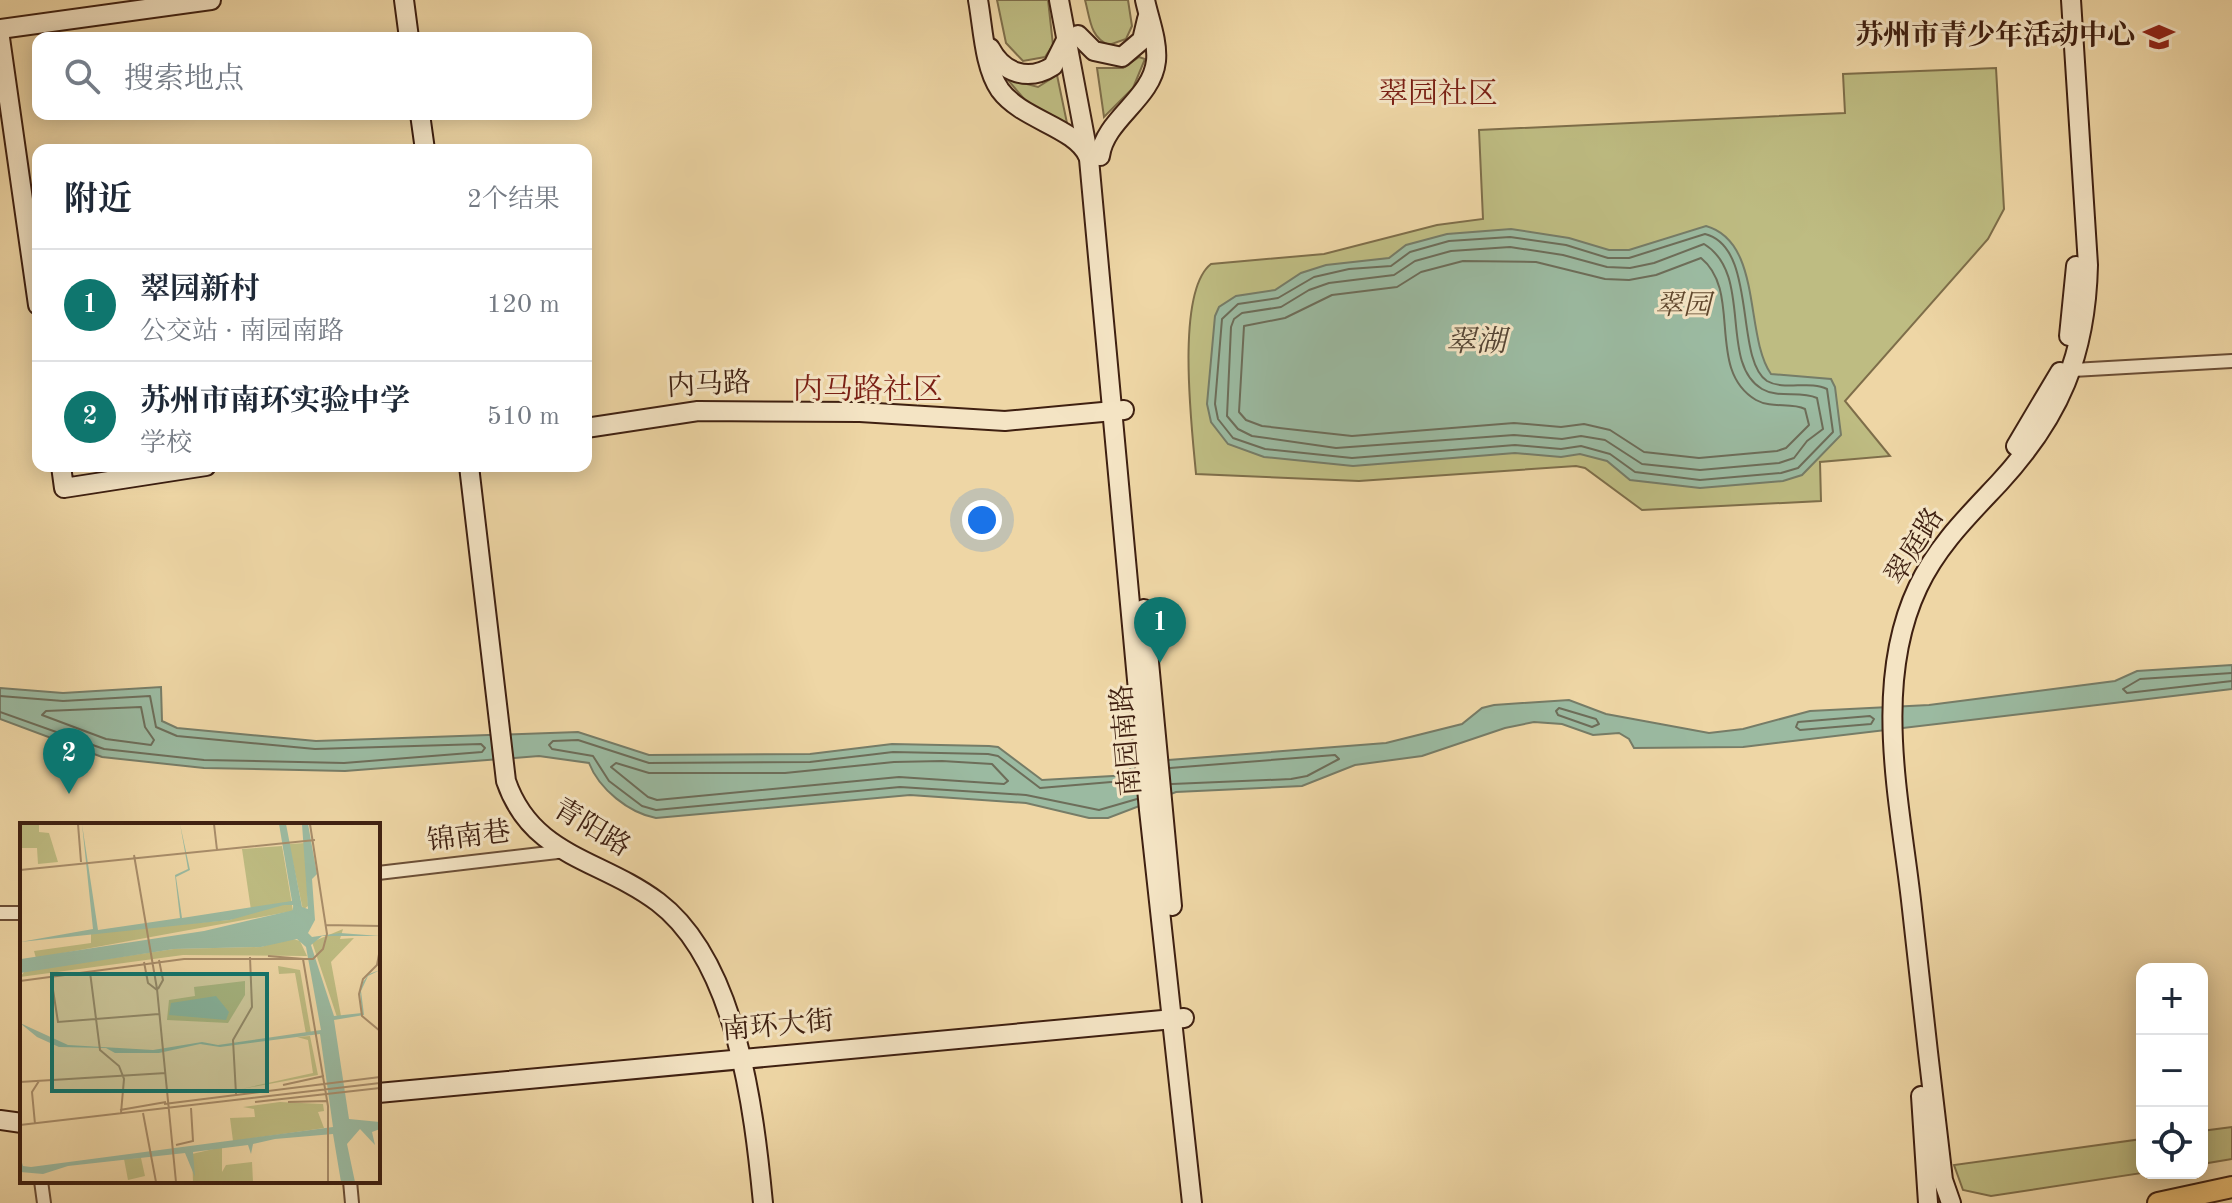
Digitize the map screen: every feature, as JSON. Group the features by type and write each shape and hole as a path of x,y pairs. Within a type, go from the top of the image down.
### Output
{"main road":[{"path":"2158,1203 2232,1187"}],"street":[{"path":"0,29 211,0"},
{"path":"404,0 408,32"},
{"path":"978,0 993,75 1001,91 1022,112 1076,141 1095,167"},
{"path":"1059,0 1072,36 1100,54 1125,56 1142,40 1146,4"},
{"path":"985,38 1002,66 1028,74 1053,66 1072,36 1072,0"},
{"name":"翠庭路","path":"1928,1203 1923,1108 1887,701 1882,679 1895,619 1923,556 1942,529 2026,435 2061,369 2077,273 2059,0"},
{"name":"翠庭路","path":"1887,701 1899,644 1918,587 1948,537 2041,434 2073,370 2087,294 2088,265 2071,0"},
{"path":"1095,167 1105,140 1147,85 1155,67 1155,46 1146,4"},
{"name":"南园南路","path":"1072,36 1095,167 1178,1019 1192,1203"},
{"path":"0,38 32,263"},
{"path":"421,120 424,144"},
{"path":"2073,370 2232,361"},
{"name":"内马路","path":"592,427 698,411 860,412 1005,421 1119,410"},
{"path":"62,472 64,488 167,472"},
{"name":"青阳路","path":"470,472 506,781 522,818 539,835 633,885 677,920 697,944 729,1010 755,1121 763,1203"},
{"name":"翠庭路","path":"1889,738 1943,1180 1951,1203"},
{"name":"锦南巷","path":"380,873 566,851"},
{"name":"南园南路","path":"1178,1019 1204,1203"},
{"name":"南环大街","path":"380,1093 1178,1019"},
{"path":"0,1120 20,1123"},
{"path":"41,1183 44,1203"},
{"path":"350,1183 352,1203"}],"green space":[{"path":"997,0 1048,0 1053,45 1045,57 1023,61 1006,43"},
{"path":"1085,0 1128,0 1132,26 1126,39 1109,45 1098,38"},
{"path":"1139,57 1145,59 1133,88 1104,117 1097,68 1123,68"},
{"name":"翠园","path":"1996,68 2004,209 1988,239 1845,401 1890,456 1820,462 1821,501 1642,510 1585,468 1576,466 1359,481 1196,474 1189,395 1189,331 1200,279 1211,264 1324,254 1437,225 1483,219 1479,130 1845,113 1843,74"},
{"path":"1057,75 1067,123 1031,107 1007,79 1038,87"},
{"path":"2232,1127 2232,1159 2208,1163 2208,1130"},
{"path":"2136,1140 2136,1174 1991,1196 1963,1190 1954,1165"}],"water":[{"name":"翠湖","path":"1706,226 1724,235 1736,250 1750,291 1757,337 1771,374 1831,379 1835,387 1841,435 1802,475 1783,481 1700,488 1630,480 1607,461 1580,454 1561,457 1515,453 1353,466 1264,457 1228,444 1211,422 1207,404 1215,316 1219,307 1236,296 1275,290 1301,273 1326,265 1389,258 1406,245 1447,234 1511,229 1569,238 1609,250 1629,250"},
{"path":"2232,665 2232,689 1743,747 1634,748 1629,739 1619,733 1593,735 1562,724 1534,722 1505,728 1422,756 1355,765 1302,786 1176,792 1108,818 1089,818 1026,803 910,795 656,818 636,811 607,791 589,763 539,756 345,771 204,768 102,757 0,719 0,688 63,693 161,687 162,721 177,728 316,741 578,732 649,755 810,754 892,744 989,746 998,747 1042,780 1130,775 1130,763 1386,743 1462,724 1482,708 1494,705 1569,700 1606,714 1709,733 1743,729 1810,711 1929,705 2115,681 2137,671"}],"place":[{"name":"苏州市青少年活动中心","path":"2159,37"},
{"name":"翠园新村","path":"1160,663"},
{"name":"苏州市南环实验中学","path":"69,794"}],"district":[{"name":"翠园社区","path":"1438,95"},
{"name":"内马路社区","path":"868,391"}]}
